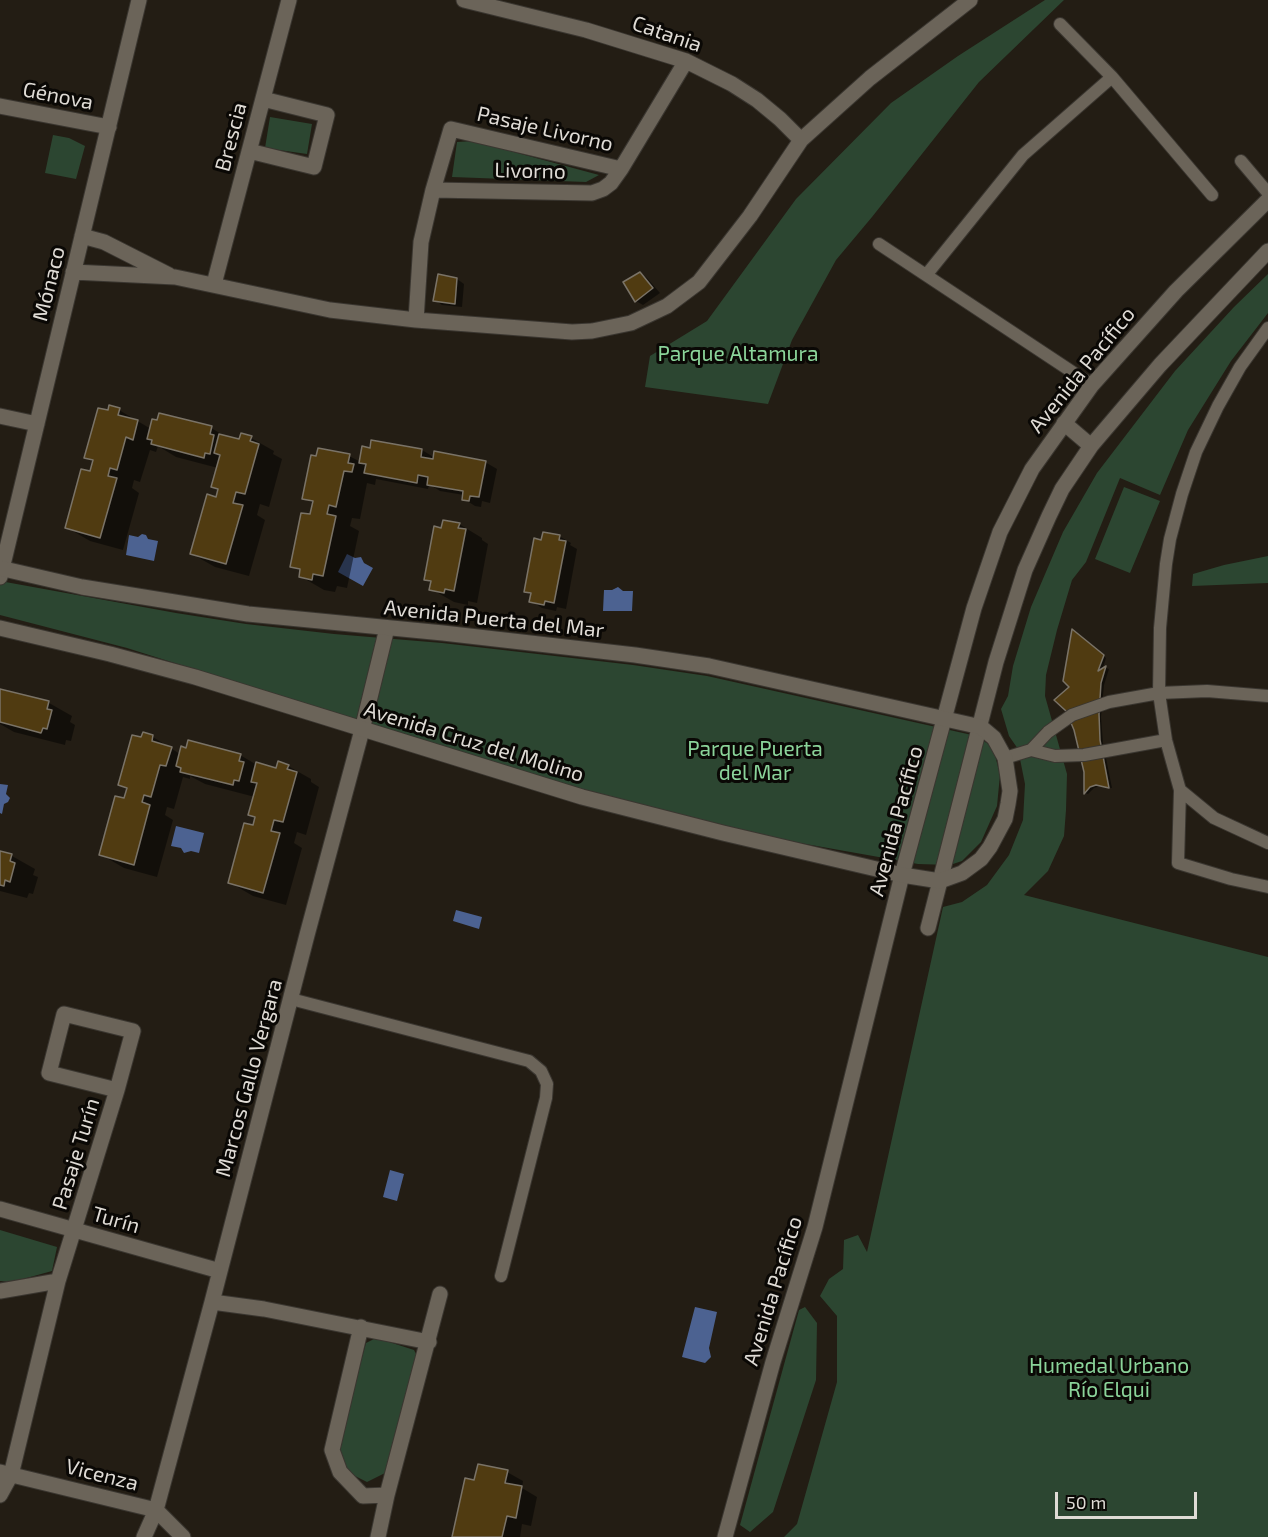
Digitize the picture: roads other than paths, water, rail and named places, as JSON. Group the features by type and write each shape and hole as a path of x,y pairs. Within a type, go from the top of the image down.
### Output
{"street":[{"name":"Mónaco","path":"1,571 139,0"},
{"name":"Brescia","path":"214,284 289,0"},
{"name":"Catania","path":"464,0 586,30 686,61 724,79 757,100 801,140"},
{"path":"74,272 175,277 330,310 416,320 572,332 612,328 650,315 684,295 699,282 750,216 801,140 870,78 970,0"},
{"name":"Livorno","path":"433,190 592,193 603,189 611,183 621,169 686,61"},
{"path":"249,151 314,167 327,115 263,99"},
{"name":"Génova","path":"0,106 109,127"},
{"name":"Pasaje Livorno","path":"433,190 452,129 621,169"},
{"path":"416,320 421,242 433,190"},
{"name":"Avenida Pacífico","path":"725,1537 773,1362 815,1227 902,875 974,608 1000,532 1032,469 1092,385 1176,291 1268,200"},
{"path":"82,236 104,242 175,277"},
{"path":"928,928 996,662 1025,570 1062,489 1091,446 1160,365 1268,251"},
{"path":"0,416 37,424"},
{"path":"1064,423 1091,446"},
{"name":"Avenida Puerta del Mar","path":"1,571 236,612 635,655 709,666 981,727"},
{"name":"Avenida Cruz del Molino","path":"0,628 195,677 611,805 902,875 940,881"},
{"name":"Marcos Gallo Vergara","path":"144,1537 156,1510 212,1302 387,628"},
{"path":"940,881 953,878 981,859 1005,819 1009,797 1005,758 994,738 981,727"},
{"name":"Pasaje Turín","path":"0,1495 58,1281 117,1090 133,1031 64,1014 49,1073 117,1090"},
{"name":"Turín","path":"0,1209 220,1270"},
{"path":"0,1291 58,1281"},
{"path":"378,1537 440,1294"},
{"path":"212,1302 429,1342"},
{"path":"361,1328 332,1450 340,1472 363,1496 387,1495"},
{"name":"Vicenza","path":"6,1473 156,1510 183,1537"}],"lane":[{"path":"1060,24 1112,77 1212,195"},
{"path":"927,274 1023,155 1112,77"},
{"path":"1241,162 1268,193"},
{"path":"879,244 1092,385"},
{"path":"1268,328 1240,366 1218,406 1196,452 1182,494 1166,564 1160,628 1159,693 1166,740 1180,790 1178,864 1268,887"},
{"path":"1031,750 1048,732 1072,715 1109,702 1159,693 1207,691 1268,696"},
{"path":"1005,758 1031,750 1066,757 1166,740"},
{"path":"1180,790 1214,818 1268,843"},
{"path":"291,999 529,1061 541,1071 547,1084 546,1098 501,1276"}],"water":[{"path":"142,534 148,539 158,541 154,561 126,555 129,535 138,537"},
{"path":"347,554 355,558 361,557 364,563 373,568 363,586 338,572"},
{"path":"618,587 623,591 633,591 632,611 603,611 604,590"},
{"path":"0,784 8,785 6,794 10,798 4,804 2,814 0,813"},
{"path":"176,826 204,833 199,853 191,851 184,853 181,848 171,846"},
{"path":"456,910 482,917 479,929 453,921"},
{"path":"390,1170 404,1174 397,1201 383,1197"},
{"path":"695,1307 717,1312 709,1348 711,1357 705,1363 682,1357"}],"park label":[{"name":"Parque Altamura","path":"738,354"},
{"name":"Parque Puerta del Mar","path":"755,761"},
{"name":"Humedal Urbano Río Elqui","path":"1109,1378"}]}
